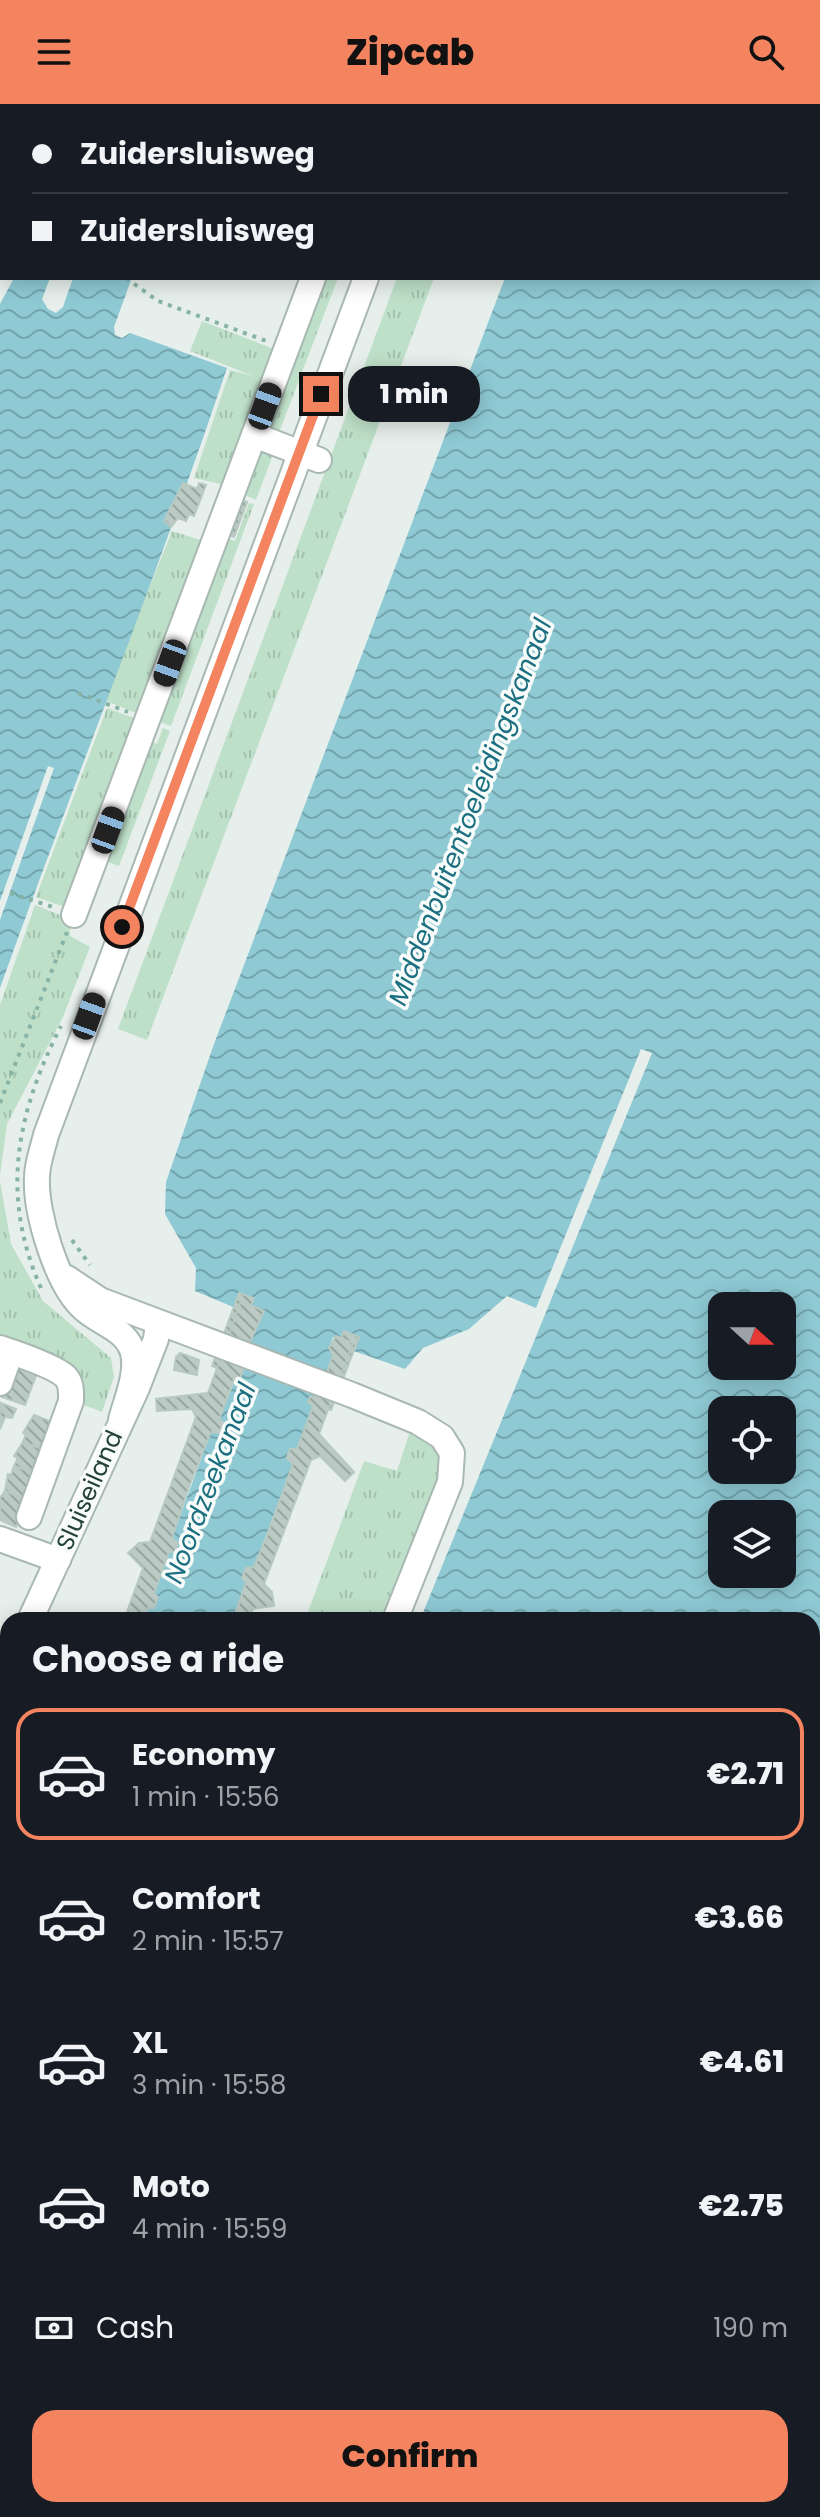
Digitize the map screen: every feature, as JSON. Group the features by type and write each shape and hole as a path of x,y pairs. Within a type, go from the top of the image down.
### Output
{"street":[{"path":"74,915 312,280"},
{"path":"152,1320 128,1341 74,1300 41,1220 37,1177 46,1135 309,456 365,280"},
{"path":"254,435 309,456"},
{"path":"62,1274 100,1300 352,1395 436,1432 452,1453 450,1482 398,1612"},
{"name":"Sluiseiland","path":"34,1612 143,1374 152,1320"},
{"name":"Sluiseiland","path":"121,1420 133,1374 134,1360 128,1341"},
{"name":"Sluiseiland","path":"0,1383 6,1350 57,1371 66,1377 71,1388 71,1401 29,1517"},
{"name":"Sluiseiland","path":"0,1539 58,1560"}],"path":[{"path":"128,280 158,301 286,348"},
{"path":"78,693 135,715"},
{"path":"10,893 38,902"},
{"path":"0,1103 74,915"},
{"path":"69,1228 73,1243 96,1271"}],"green space":[{"path":"318,280 337,280 277,438 263,427"},
{"path":"396,280 433,280 147,1040 118,1029"},
{"path":"202,321 279,351 230,486 194,478 230,370 253,376 190,351"},
{"path":"256,447 274,452 256,500 239,492"},
{"path":"249,503 254,504 171,726 155,720 223,537 235,541"},
{"path":"172,531 210,543 146,717 104,700"},
{"path":"107,708 144,722 73,910 36,897"},
{"path":"163,728 170,731 119,866 105,861 149,741 157,744"},
{"path":"35,905 70,919 70,936 90,947 63,1017 7,1124 0,1175 0,1005"},
{"path":"0,1181 11,1244 43,1301 111,1358 114,1377 102,1412 79,1403 0,1339"},
{"path":"410,1431 435,1446 441,1465 426,1520 388,1612 308,1612 364,1461 397,1471"}],"water":[{"path":"13,280 49,280 42,299 48,309 56,313 63,307 72,280 131,280 114,327 115,335 122,338 130,333 227,368 0,988 0,304"},
{"path":"504,280 820,280 820,1612 423,1612 652,1053 641,1049 536,1308 507,1296 469,1329 423,1348 405,1369 351,1350 333,1337 329,1348 333,1355 317,1397 311,1397 308,1402 313,1406 297,1449 291,1449 287,1458 293,1464 254,1567 246,1569 242,1578 246,1582 236,1612 147,1612 148,1608 154,1608 154,1594 169,1552 175,1551 178,1542 172,1538 211,1432 219,1432 223,1422 219,1420 263,1311 242,1301 238,1309 195,1291 196,1268 165,1214 166,1182 214,1044"}],"pier":[{"path":"48,766 54,768 0,920 0,901"}],"building":[{"path":"183,483 197,489 199,483 206,485 194,516 189,514 186,521 178,518 171,527 164,521"},
{"path":"237,498 247,502 234,537 224,533"},
{"path":"239,1293 254,1298 227,1372 212,1366"},
{"path":"241,1301 264,1311 240,1364 244,1367 240,1378 234,1379 219,1420 223,1422 219,1433 211,1432 190,1484 172,1538 178,1543 175,1552 169,1552 154,1594 158,1597 154,1608 148,1608 147,1612 127,1612 143,1568 128,1553 139,1543 150,1542 196,1417 192,1409 157,1411 156,1399 208,1393"},
{"path":"344,1331 359,1337 331,1410 316,1405"},
{"path":"336,1336 353,1343 319,1434 354,1472 345,1481 320,1456 311,1460 264,1584 272,1592 274,1606 253,1609 252,1612 236,1612 246,1582 242,1578 246,1568 254,1567 293,1464 287,1458 290,1449 297,1449 313,1406 308,1402 310,1397 317,1397 324,1381 333,1355 329,1348"},
{"path":"180,1353 199,1360 197,1375 174,1370 176,1357"},
{"path":"16,1361 38,1370 25,1405 2,1397"},
{"path":"1,1403 16,1409 12,1418 5,1417 0,1429"},
{"path":"34,1415 55,1423 45,1450 23,1442 26,1434 23,1433"},
{"path":"23,1442 45,1450 36,1474 14,1466 18,1458 14,1456"},
{"path":"14,1466 36,1474 26,1500 5,1491 8,1474 11,1475"},
{"path":"5,1491 26,1500 16,1527 0,1520 0,1498"}],"route":[{"path":"122,927 321,394"}],"water label":[{"name":"Middenbuitentoeleidingskanaal","path":"470,812"},
{"name":"Noordzeekanaal","path":"210,1483"}]}
